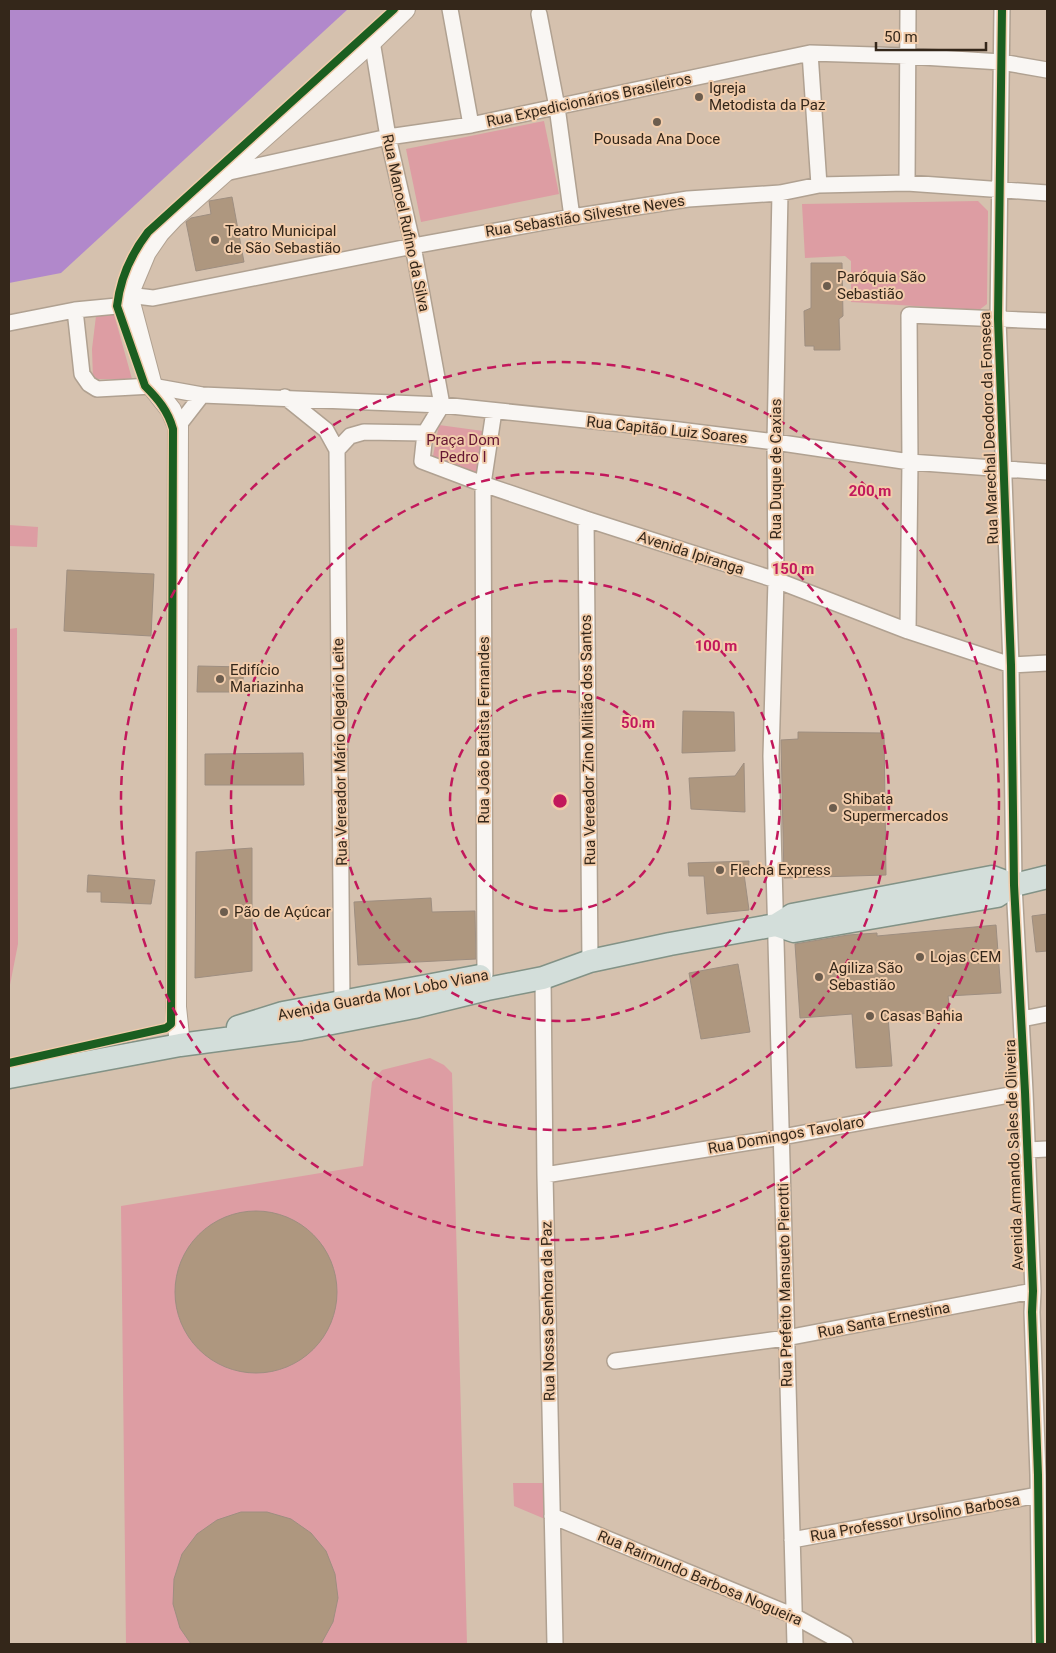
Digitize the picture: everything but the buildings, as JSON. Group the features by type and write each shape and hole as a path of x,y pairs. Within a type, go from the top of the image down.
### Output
{"main road":[{"path":"180,1045 176,1006 178,426 171,410 152,386 128,295 146,252 159,233 174,217 372,41 405,9"},
{"name":"Avenida Guarda Mor Lobo Viana","path":"9,1078 180,1045 301,1029 414,1007 486,989 543,978 590,961 670,944 776,925 794,931 997,896 1014,885 1047,877"},
{"name":"Avenida Guarda Mor Lobo Viana","path":"180,1045 283,1013 543,963 590,961"}],"street":[{"path":"450,9 471,125"},
{"path":"907,183 908,9"},
{"name":"Rua Marechal Deodoro da Fonseca","path":"1002,9 998,319 1011,665"},
{"path":"539,14 557,107 572,216"},
{"name":"Rua Manoel Rufino da Silva","path":"372,41 388,137 413,246 442,405"},
{"path":"810,53 819,185"},
{"name":"Rua Expedicionários Brasileiros","path":"223,174 388,137 471,125 810,53 907,56 1001,62 1047,70"},
{"name":"Rua Sebastião Silvestre Neves","path":"128,295 153,298 572,216 688,199 780,193 819,185 907,183 1047,193"},
{"name":"Rua Duque de Caxias","path":"776,925 771,756 776,580 775,442 780,193"},
{"path":"9,323 75,310 117,306 128,295"},
{"name":"Rua Capitão Luiz Soares","path":"75,310 82,374 89,384 97,389 152,386 202,395 442,405 670,429 910,462 1047,472"},
{"path":"908,631 909,315 1047,321"},
{"path":"178,426 202,395"},
{"path":"285,397 326,430 337,450 350,436 364,432 425,433"},
{"name":"Avenida Ipiranga","path":"442,405 425,433 422,461 586,519 776,580 908,631 1011,665 1047,664"},
{"name":"Rua João Batista Fernandes","path":"485,975 483,484 494,411"},
{"name":"Rua Vereador Mário Olegário Leite","path":"337,450 342,1002"},
{"name":"Rua Vereador Zino Militão dos Santos","path":"586,519 590,961"},
{"name":"Avenida Armando Sales de Oliveira","path":"1011,665 1014,885 1026,1092 1033,1291 1040,1312 1043,1475 1038,1496 1042,1643"},
{"name":"Rua Prefeito Mansueto Pierotti","path":"776,925 795,1644"},
{"name":"Rua Nossa Senhora da Paz","path":"543,978 545,1175 555,1644"},
{"path":"301,1029 331,1017 338,1011 342,1002"},
{"path":"1022,1019 1047,1014"},
{"name":"Rua Domingos Tavolaro","path":"545,1175 782,1137 1026,1092"},
{"path":"1028,1150 1047,1149"},
{"name":"Rua Santa Ernestina","path":"615,1360 786,1338 1033,1291"},
{"name":"Rua Professor Ursolino Barbosa","path":"792,1540 1038,1496"},
{"name":"Rua Raimundo Barbosa Nogueira","path":"552,1516 794,1616 846,1644"}],"green space":[{"path":"544,121 559,194 421,222 406,149"},
{"path":"978,201 988,211 987,304 979,310 851,302 851,261 845,256 805,258 802,204"},
{"path":"114,314 132,379 93,379 92,349 96,316"},
{"name":"Praça Dom Pedro I","path":"439,425 483,431 488,477 432,461"},
{"path":"9,525 38,527 37,547 9,546"},
{"path":"17,628 18,944 9,990 9,629"},
{"path":"430,1058 444,1065 452,1073 467,1644 126,1644 121,1206 363,1166 372,1082 382,1070"},
{"path":"513,1483 544,1483 545,1519 514,1506"}],"shaded area":[{"path":"9,9 348,9 61,273 9,283"}],"cycle path":[{"path":"9,1063 166,1028 171,1024 173,429 162,406 145,386 117,306 124,276 132,258 148,232 394,9"},
{"path":"1002,9 998,319 1011,665 1014,885 1033,1291 1040,1644"}],"place":[{"name":"Igreja Metodista da Paz","path":"699,97"},
{"name":"Pousada Ana Doce","path":"657,122"},
{"name":"Teatro Municipal de São Sebastião","path":"215,240"},
{"name":"Paróquia São Sebastião","path":"827,286"},
{"name":"Edifício Mariazinha","path":"220,679"},
{"name":"Shibata Supermercados","path":"833,808"},
{"name":"Flecha Express","path":"720,870"},
{"name":"Pão de Açúcar","path":"224,912"},
{"name":"Lojas CEM","path":"920,957"},
{"name":"Agiliza São Sebastião","path":"819,977"},
{"name":"Casas Bahia","path":"870,1016"}]}
